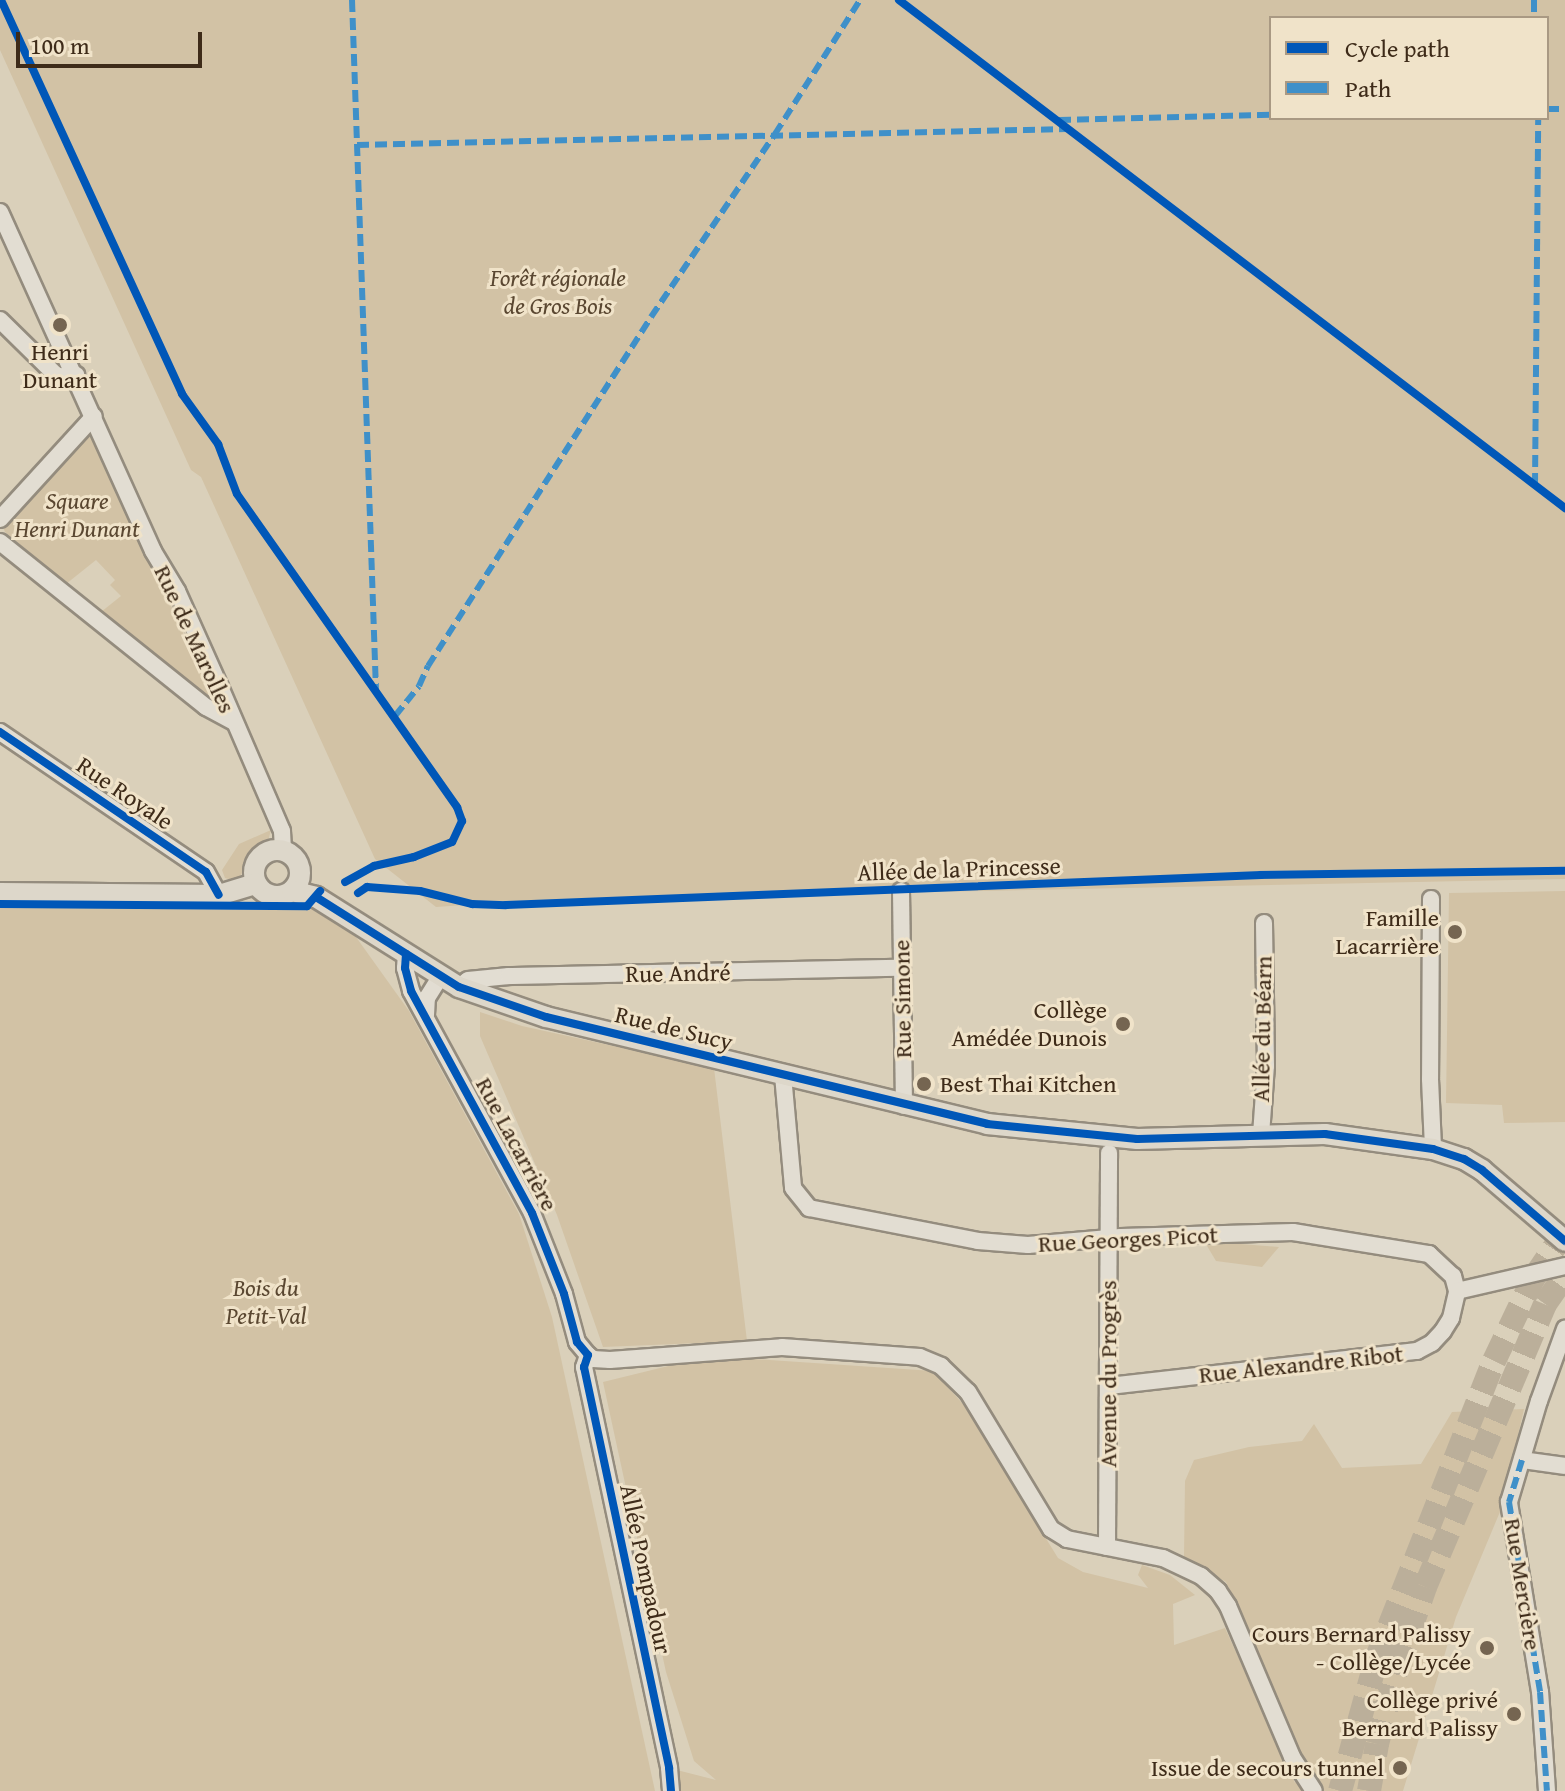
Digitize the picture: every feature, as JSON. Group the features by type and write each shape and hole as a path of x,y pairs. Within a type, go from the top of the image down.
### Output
{"main road":[{"path":"283,850 295,858 296,885 274,896 256,884 256,861 268,851 283,850"},
{"path":"0,893 219,895 256,884"},
{"name":"Rue de Sucy","path":"296,885 440,977 459,987 546,1017 987,1124 1049,1131 1112,1131 1156,1138 1325,1134 1433,1149 1464,1159 1482,1170 1565,1241"}],"street":[{"name":"Rue de Marolles","path":"0,212 153,551 183,605 282,831 283,850"},
{"path":"0,320 56,375 69,378 76,375"},
{"path":"0,519 94,416"},
{"path":"0,542 206,707 232,721"},
{"name":"Rue Royale","path":"0,732 206,872 219,895"},
{"name":"Rue Simone","path":"901,891 904,1106"},
{"path":"1431,899 1430,1079 1433,1149"},
{"name":"Allée du Béarn","path":"1261,1135 1266,1066 1264,923"},
{"name":"Rue Lacarrière","path":"406,954 405,968 411,991 532,1213 548,1250 577,1342 588,1355"},
{"name":"Rue André","path":"459,987 468,980 509,976 901,968"},
{"path":"426,1015 427,998 440,977"},
{"name":"Rue Georges Picot","path":"783,1075 793,1188 809,1208 978,1241 1028,1245 1108,1238 1293,1232 1429,1254 1442,1262 1453,1276 1457,1291"},
{"name":"Avenue du Progrès","path":"1107,1547 1109,1153"},
{"path":"1457,1291 1565,1266"},
{"name":"Rue Alexandre Ribot","path":"1109,1386 1417,1351 1432,1343 1443,1331 1451,1318 1457,1291"},
{"name":"Rue Mercière","path":"1547,1791 1540,1692 1509,1502 1565,1329"},
{"path":"588,1355 593,1359 610,1360 782,1347 920,1357 941,1366 963,1385 1051,1529 1067,1539 1178,1564 1218,1591 1228,1606 1292,1757 1314,1791"},
{"name":"Allée Pompadour","path":"588,1355 584,1367 671,1791"},
{"path":"1522,1460 1565,1466"}],"green space":[{"name":"Forêt régionale de Gros Bois","path":"0,0 1565,0 1565,879 536,900 436,907 375,859 201,477 191,470 0,50"},
{"name":"Square Henri Dunant","path":"84,437 95,437 210,692 205,697 101,612 121,596 110,585 115,580 96,560 66,584 5,532 3,527"},
{"path":"271,830 268,841 251,855 240,877 235,881 225,878 222,870 239,844"},
{"path":"1565,891 1565,1122 1504,1123 1502,1105 1446,1103 1449,893"},
{"name":"Bois du Petit-Val","path":"0,905 308,907 333,916 351,930 409,1011 519,1214 552,1317 655,1791 0,1791"},
{"path":"480,1012 522,1026 714,1068 747,1341 603,1347 557,1215 480,1036"},
{"path":"1204,1241 1279,1247 1262,1267 1216,1261"},
{"path":"709,1356 933,1371 963,1404 1058,1558 1083,1572 1148,1588 1138,1575 1142,1565 1170,1575 1195,1595 1173,1604 1174,1645 1225,1628 1295,1783 1301,1760 1226,1582 1184,1557 1185,1481 1194,1460 1249,1447 1302,1441 1314,1424 1342,1468 1421,1464 1452,1412 1524,1409 1502,1507 1456,1617 1403,1791 671,1791 669,1768 716,1780 694,1761 666,1672 603,1382"}],"tunnel":[{"path":"1340,1791 1376,1660 1494,1361 1533,1279 1565,1232"},
{"path":"1369,1791 1377,1744 1397,1668 1425,1587 1545,1304 1565,1275"}],"marked path":[{"path":"352,0 376,690"},
{"path":"395,716 419,686 428,666 651,317 775,134 860,0"},
{"path":"1534,0 1534,16"},
{"path":"1549,109 1565,109"},
{"path":"1059,120 1269,115"},
{"path":"1535,485 1538,120"},
{"path":"357,145 1067,129"},
{"path":"1522,1460 1509,1502 1540,1692 1547,1791"}],"cycle path":[{"path":"1,0 182,394 218,444 237,494 457,807 462,821 452,842 414,857 374,866 345,882"},
{"path":"899,0 1565,508"},
{"path":"0,732 206,872 219,895"},
{"name":"Allée de la Princesse","path":"358,893 367,887 420,891 472,904 506,905 1261,875 1565,871"},
{"path":"0,904 307,906 320,891"},
{"path":"316,897 459,987 546,1017 987,1124 1137,1139 1325,1134 1433,1149 1464,1159 1482,1170 1565,1241"},
{"path":"406,954 405,968 411,991 532,1213 564,1294 577,1342 588,1355 584,1367 669,1768 671,1791"}],"place":[{"name":"Henri Dunant","path":"60,325"},
{"name":"Famille Lacarrière","path":"1455,932"},
{"name":"Collège Amédée Dunois","path":"1123,1024"},
{"name":"Best Thai Kitchen","path":"924,1084"},
{"name":"Cours Bernard Palissy - Collège/Lycée","path":"1487,1648"},
{"name":"Collège privé Bernard Palissy","path":"1514,1714"},
{"name":"Issue de secours tunnel","path":"1400,1768"}]}
